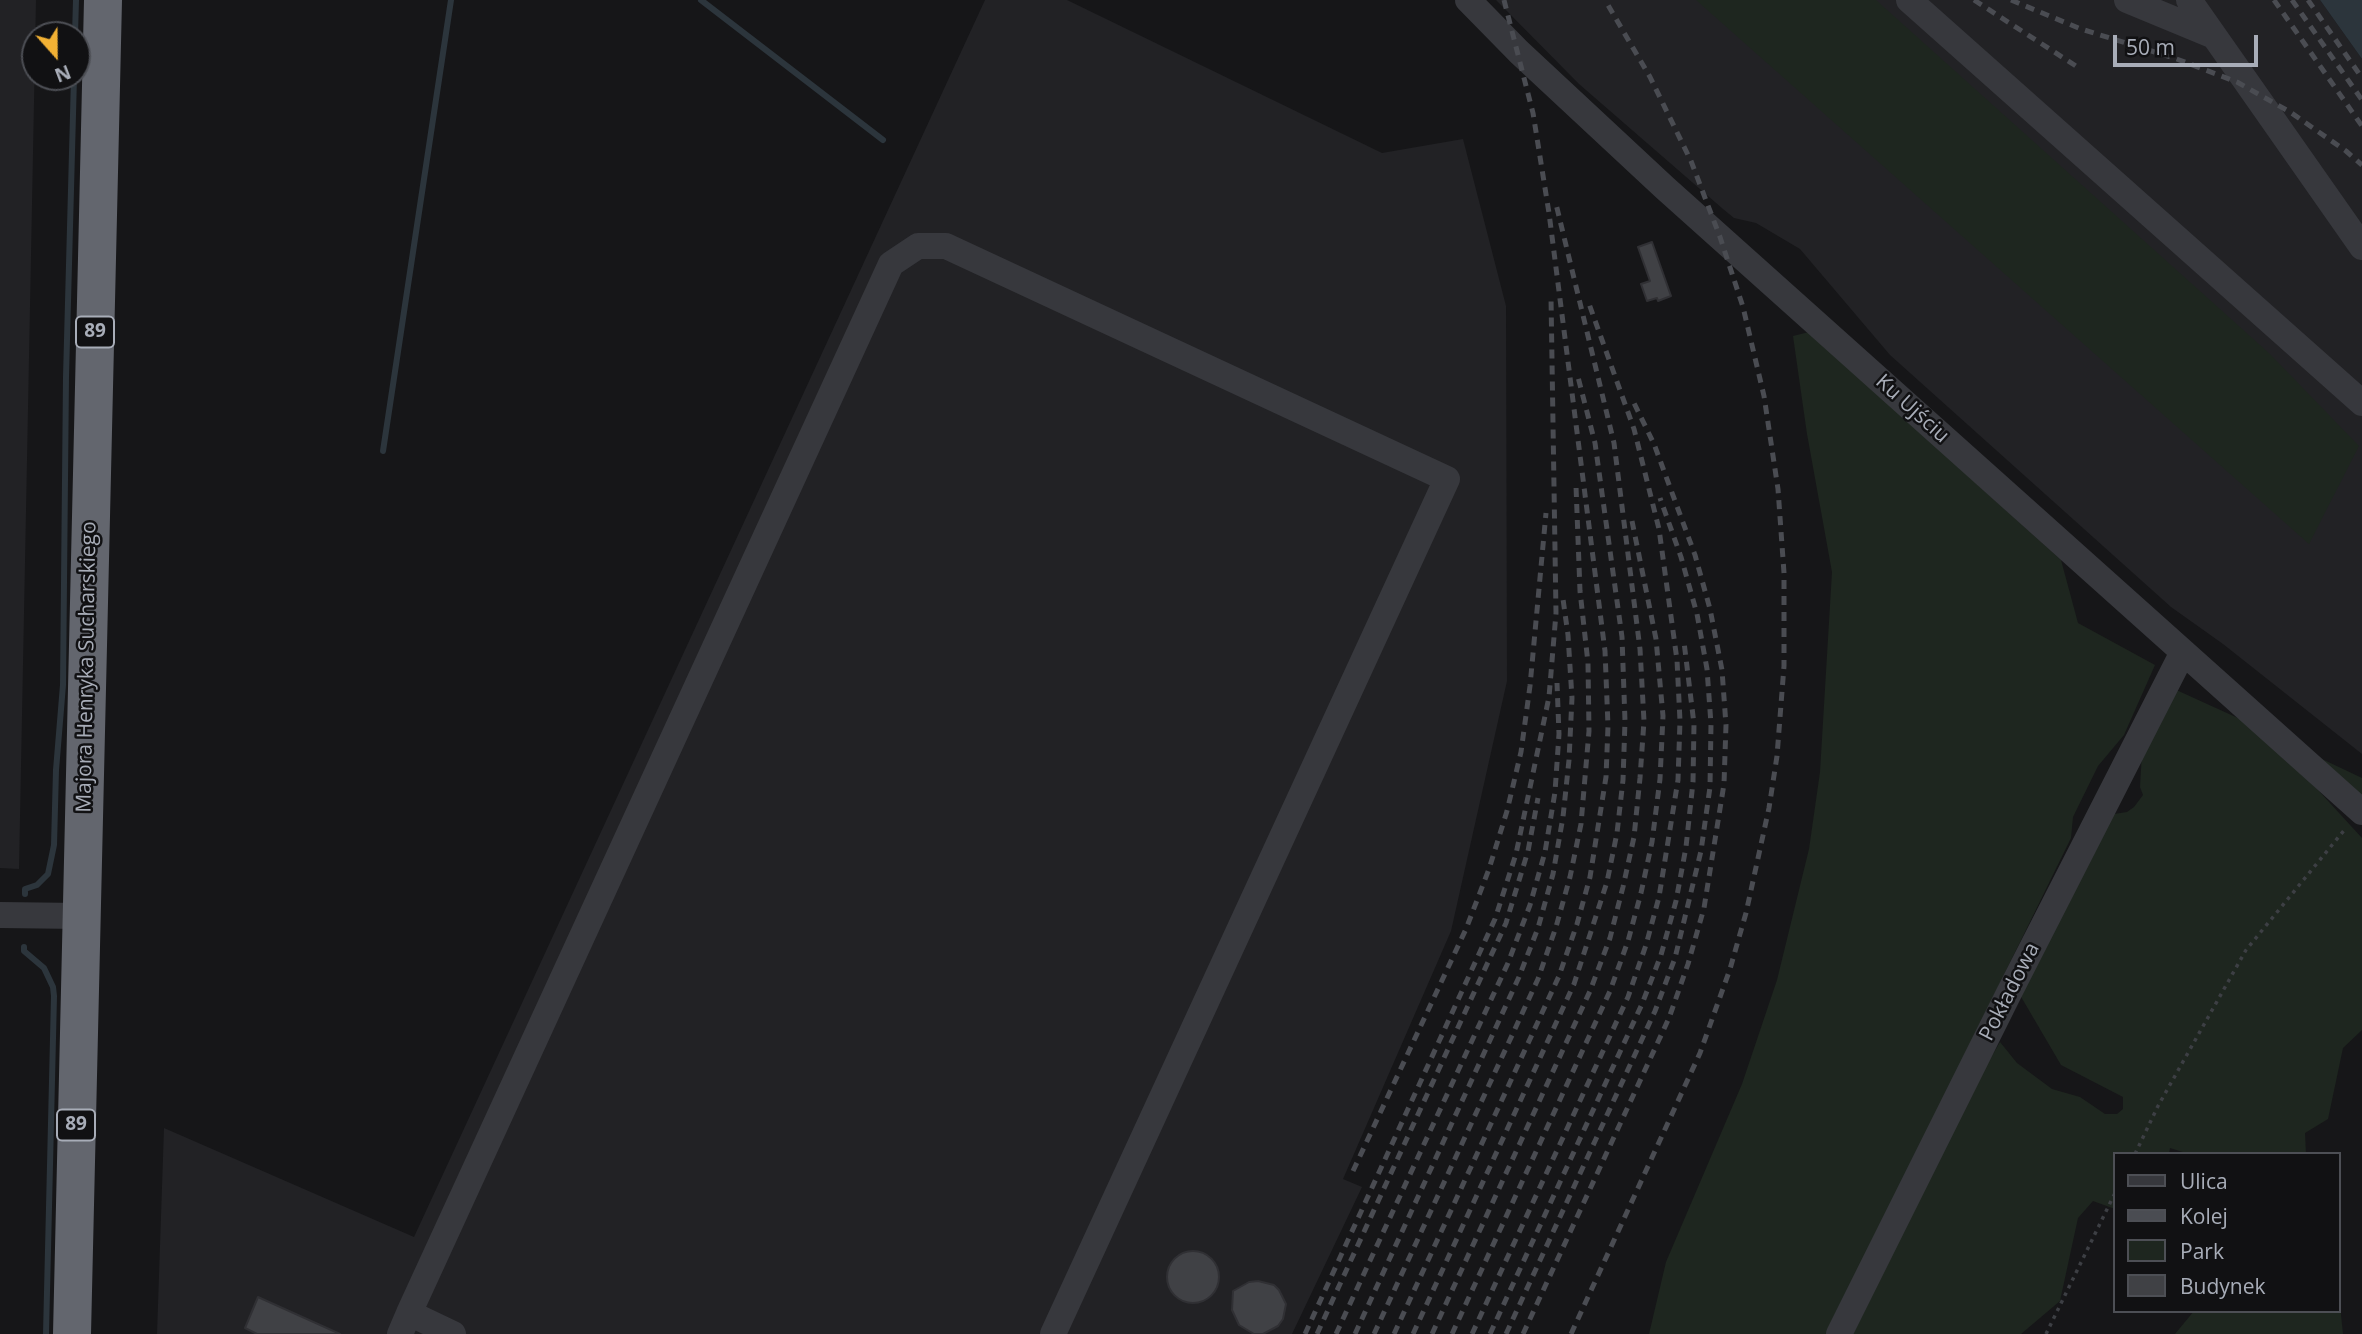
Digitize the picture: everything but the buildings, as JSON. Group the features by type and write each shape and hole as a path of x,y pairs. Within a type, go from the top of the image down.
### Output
{"highway":[{"name":"Majora Henryka Sucharskiego","path":"72,1334 103,0"}],"street":[{"name":"Ku Ujściu","path":"1468,0 1585,115 2361,811"},
{"path":"1909,0 2362,402"},
{"path":"2127,0 2214,36"},
{"path":"2189,0 2362,247"},
{"path":"453,1334 404,1324 891,264 918,246 946,246 1447,479 1053,1334"},
{"name":"Pokładowa","path":"1839,1334 2183,652"},
{"path":"0,915 81,916"}],"path":[{"path":"2136,1152 2158,1106 2246,950 2361,811"},
{"path":"2046,1334 2114,1195"}],"shaded area":[{"path":"0,0 36,0 36,21 21,21 21,91 34,91 19,869 0,868"},
{"path":"985,0 1067,0 1382,153 1463,139 1506,306 1507,681 1451,931 1343,1179 1362,1187 1292,1334 157,1334 164,1128 414,1237"},
{"path":"1496,0 2320,0 2362,59 2362,754 2223,644 2171,607 1890,355 1800,249 1756,223 1734,218 1723,209 1579,84"},
{"path":"2320,0 2362,0 2362,59"}],"green space":[{"path":"1696,0 1876,0 2270,354 2359,446 2309,544"},
{"path":"1809,332 2061,560 2078,623 2155,665 2124,735 2098,766 2073,817 2071,838 1828,1334 1649,1334 1666,1262 1742,1084 1777,980 1809,849 1820,772 1832,572 1807,434 1793,336"},
{"path":"2172,688 2262,729 2362,838 2362,1030 2343,1048 2328,1119 2305,1133 2306,1152 2183,1152 2170,1148 2169,1152 2114,1152 2114,1209 2093,1201 2078,1218 2060,1301 2021,1334 1852,1334 1967,1099 2000,1042 2017,1063 2052,1089 2080,1097 2105,1114 2117,1114 2123,1109 2123,1097 2061,1065 2020,995 2108,815 2127,812 2143,795 2140,787 2142,752"},
{"path":"2305,751 2362,778 2362,805"},
{"path":"2192,1313 2341,1313 2343,1334 2175,1334"}],"waterway":[{"path":"75,21 76,0"},
{"path":"383,451 451,0"},
{"path":"701,0 883,140"},
{"path":"25,894 25,889 37,885 48,874 54,845 56,770 63,685 66,377 74,91"},
{"path":"24,947 24,951 44,968 54,996 46,1334"}],"railway":[{"path":"1394,1334 1559,976 1590,877 1606,777 1608,726 1605,651 1549,213 1533,113 1504,0"},
{"path":"1571,1334 1700,1053 1730,969 1746,913 1769,808 1777,756 1784,666 1784,573 1778,489 1764,396 1743,307 1691,161 1650,77 1605,0"},
{"path":"1974,0 2079,68"},
{"path":"2011,0 2081,29 2174,58 2237,82 2290,112 2362,165"},
{"path":"2274,0 2362,126"},
{"path":"2292,0 2362,100"},
{"path":"2308,0 2362,78"},
{"path":"1432,1334 1590,991 1610,938 1634,837 1644,721 1640,649 1614,443 1556,204"},
{"path":"1305,1334 1495,919 1516,854 1549,697 1556,613 1551,297"},
{"path":"1472,1334 1628,997 1659,897 1678,780 1680,721 1677,660 1659,529 1634,429 1588,301"},
{"path":"1413,1334 1574,984 1607,882 1617,833 1623,780 1625,721 1622,637 1595,443 1578,377"},
{"path":"1523,1334 1669,1018 1704,908 1724,784 1726,725 1722,670 1710,609 1695,555 1654,444 1634,403"},
{"path":"1374,1334 1538,979 1570,877 1581,824 1589,731 1588,663 1580,591 1576,486"},
{"path":"1506,1334 1655,1011 1675,958 1701,851 1710,787 1711,724 1707,669 1697,614 1660,498"},
{"path":"1353,1171 1466,929 1507,811 1521,752 1530,686 1546,513"},
{"path":"1452,1334 1610,991 1641,893 1652,842 1660,779 1663,716 1656,639 1632,521"},
{"path":"1355,1334 1519,977 1538,928 1553,874 1569,760 1572,698 1563,599"},
{"path":"1490,1334 1642,1004 1661,955 1676,901 1686,847 1693,782 1694,724 1684,642"},
{"path":"1336,1334 1508,963 1530,905 1545,852 1555,792 1559,734 1557,683"},
{"path":"1317,1334 1506,923 1528,851 1538,798"}]}
